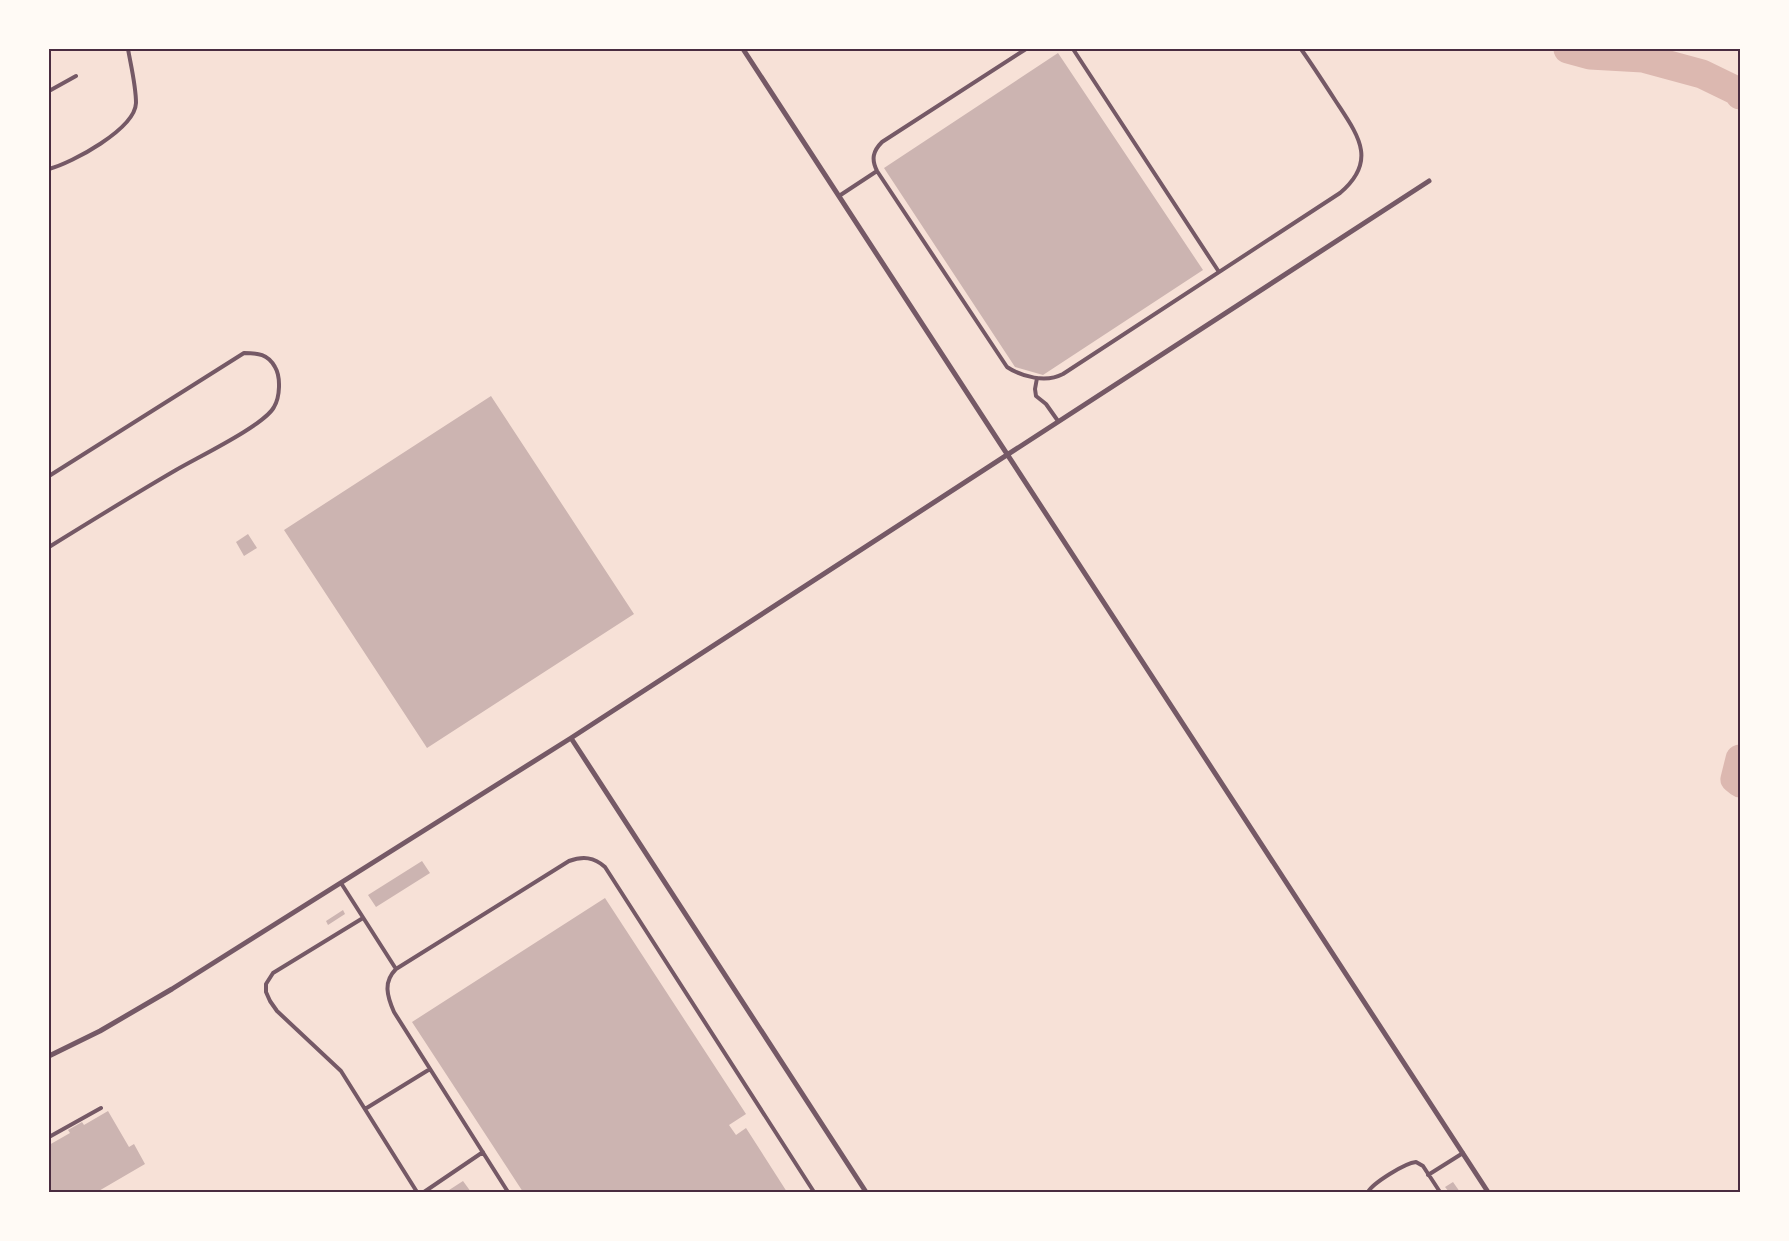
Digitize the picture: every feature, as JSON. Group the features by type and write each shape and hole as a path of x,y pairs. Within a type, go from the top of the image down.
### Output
{"street":[{"path":"743,49 1488,1192"},
{"path":"49,1056 100,1031 172,989 571,738 1429,180"},
{"path":"571,738 866,1192"}],"lane":[{"path":"49,170 82,155 130,120 136,104 128,49"},
{"path":"1026,49 882,142 873,154 873,162 1003,362 1012,370 1037,378 1051,379 1063,374 1340,193 1352,181 1358,169 1361,149 1358,137 1302,49"},
{"path":"1073,49 1219,272"},
{"path":"49,91 76,76"},
{"path":"839,196 877,170"},
{"path":"49,476 244,353 259,353 271,360 278,372 279,386 274,407 262,421 49,546"},
{"path":"1037,378 1036,396 1046,404 1058,421"},
{"path":"508,1192 394,1012 389,1002 388,981 390,974 396,969 569,861 578,858 588,858 598,861 605,868 814,1192"},
{"path":"342,883 396,969"},
{"path":"363,918 273,973 267,980 266,988 273,1006 334,1064 365,1109 417,1192"},
{"path":"365,1109 430,1069"},
{"path":"49,1137 101,1108"},
{"path":"424,1192 483,1152"},
{"path":"1428,1175 1463,1153"},
{"path":"1368,1192 1373,1186 1412,1162 1420,1163 1440,1192"}],"building":[{"path":"1058,53 1203,270 1043,375 1015,367 884,168"},
{"path":"491,396 634,614 427,748 284,530"},
{"path":"248,534 257,548 244,556 236,542"},
{"path":"422,861 430,873 376,907 368,895"},
{"path":"605,898 746,1114 729,1125 736,1135 746,1128 787,1192 523,1192 412,1022"},
{"path":"343,910 345,914 328,925 326,921"},
{"path":"108,1111 129,1147 134,1144 145,1164 97,1192 49,1192 49,1145 70,1133 68,1130 82,1122 84,1125"},
{"path":"463,1181 471,1192 446,1192"},
{"path":"1453,1182 1460,1192 1449,1192 1445,1187"}],"waterway":[{"path":"1568,49 1590,55 1643,58 1702,74 1737,91 1740,95"},
{"path":"1740,759 1735,779 1740,783"}]}
